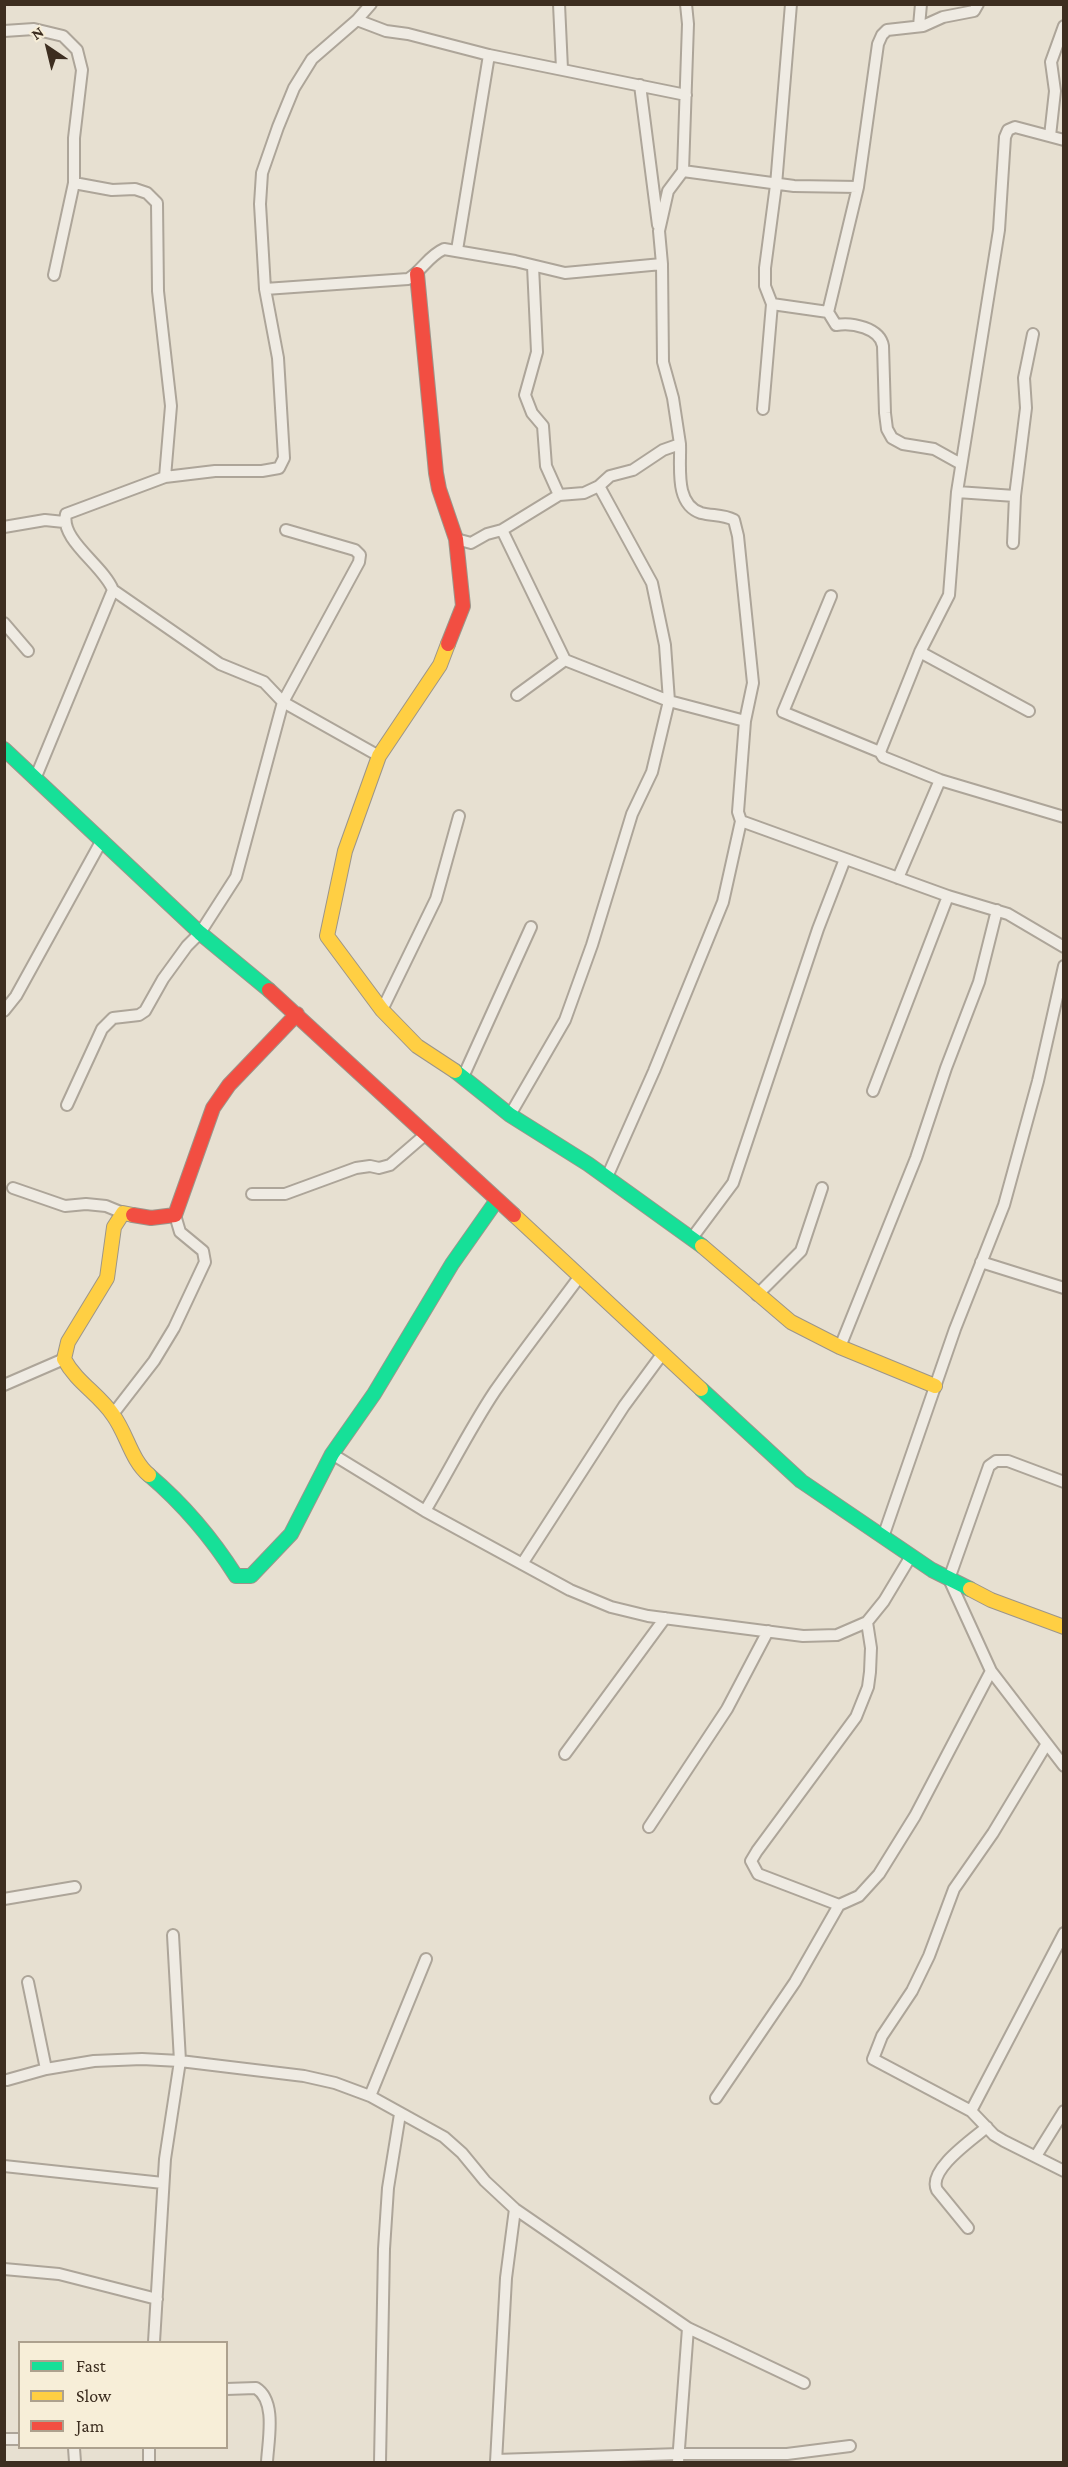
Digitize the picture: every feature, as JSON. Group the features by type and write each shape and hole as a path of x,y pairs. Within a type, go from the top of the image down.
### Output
{"street":[{"path":"371,4 357,20 312,59 294,88 262,173 260,204 265,289 278,358 284,458 279,468 262,471 215,471 165,477 72,510 66,514 64,522 67,533 108,579 113,590 220,664 264,682 283,702 379,756"},
{"path":"559,4 562,69"},
{"path":"658,231 668,191 682,171 686,95 686,4"},
{"path":"763,409 772,304 765,286 765,268 776,184 791,4"},
{"path":"919,26 921,4"},
{"path":"961,464 934,449 903,444 892,438 887,429 885,414 882,338 877,333 848,323 836,325 828,312 858,186 878,44 882,35 887,30 919,26 943,17 974,10 978,4"},
{"path":"357,20 386,31 408,34 489,55 686,95"},
{"path":"1050,136 1055,91 1051,62 1064,26"},
{"path":"4,31 34,29 63,36 77,50 82,70 74,138 74,183 54,275"},
{"path":"457,250 489,55"},
{"path":"607,1177 654,1071 723,902 741,821 738,812 745,721 753,683 738,536 734,520 725,515 700,513 687,505 682,495 680,444 673,398 663,362 662,264 640,85"},
{"path":"880,752 920,652 949,595 957,492 999,230 1005,137 1008,130 1015,127 1064,140"},
{"path":"682,171 776,184 858,186"},
{"path":"74,183 112,190 135,189 147,193 157,203 158,291 171,406 165,477"},
{"path":"265,289 408,279 417,274 434,254 444,249 565,273 662,264"},
{"path":"533,266 537,352 525,395 532,413 543,426 546,466 559,495"},
{"path":"417,274 438,489 456,539 463,606 457,627 440,665 379,756 345,851 327,936 382,1010 417,1046 463,1077 510,1115 607,1177 692,1238 791,1322 840,1347 935,1386"},
{"path":"772,304 828,312"},
{"path":"1013,543 1015,496 1026,408 1024,378 1033,334"},
{"path":"456,539 471,543 487,534 502,530 559,495 584,493 599,486 610,476 633,470 663,450 680,444"},
{"path":"510,1115 564,1020 592,945 632,814 652,772 669,701 665,645 651,583 599,486"},
{"path":"957,492 1015,496"},
{"path":"4,527 45,520 64,522"},
{"path":"67,1105 102,1029 113,1018 139,1015 145,1011 163,979 187,946 201,933 236,877 283,702 359,561 360,555 355,550 286,530"},
{"path":"502,530 565,660 669,701 745,721"},
{"path":"35,779 113,590"},
{"path":"831,596 783,712 880,752 883,757 940,780 1064,817"},
{"path":"4,623 28,651"},
{"path":"920,652 1029,711"},
{"path":"517,695 565,660"},
{"path":"4,749 201,933 297,1014 801,1480 911,1556 949,1579 990,1600 1064,1627"},
{"path":"898,878 940,780"},
{"path":"382,1010 436,899 459,816"},
{"path":"741,821 948,896 1008,914 1064,947"},
{"path":"4,1011 16,996 102,840"},
{"path":"692,1238 733,1183 818,929 845,859"},
{"path":"873,1091 948,896"},
{"path":"840,1347 916,1158 946,1068 979,982 997,910"},
{"path":"463,1077 531,927"},
{"path":"883,1537 935,1386 1004,1204 1038,1081 1064,966"},
{"path":"113,1414 164,1345 195,1289 205,1262 203,1251 180,1232 175,1215 213,1108 229,1085 297,1014"},
{"path":"252,1194 285,1194 356,1168 370,1166 380,1168 390,1165 426,1134"},
{"path":"13,1188 65,1206 86,1204 106,1206 123,1213 151,1218 175,1215"},
{"path":"757,1295 801,1251 822,1188"},
{"path":"123,1213 114,1227 107,1278 68,1342 64,1359 72,1374 113,1414 141,1468 173,1495 218,1548 236,1576 245,1578 251,1576 291,1534 332,1454 374,1394 452,1264 497,1200"},
{"path":"981,1262 1064,1288"},
{"path":"425,1511 457,1452 495,1391 580,1275"},
{"path":"522,1564 624,1406 663,1353"},
{"path":"4,1385 64,1359"},
{"path":"332,1454 425,1511 570,1590 611,1607 665,1618 768,1631 837,1635 867,1622 884,1601 911,1556"},
{"path":"1064,1482 1008,1461 996,1461 989,1466 949,1579 992,1671 1064,1766"},
{"path":"565,1754 665,1618"},
{"path":"867,1622 871,1648 870,1672 868,1687 856,1717 751,1861 758,1874 839,1905 856,1899 879,1874 915,1816 992,1671"},
{"path":"649,1827 727,1709 768,1631"},
{"path":"1046,1745 993,1833 954,1888 929,1956 912,1991 882,2036 873,2059 971,2111 1004,2141 1064,2171"},
{"path":"4,1899 75,1887"},
{"path":"716,2098 795,1982 839,1905"},
{"path":"971,2111 1064,1933"},
{"path":"154,2341 163,2183 180,2061 173,1935"},
{"path":"370,2096 426,1959"},
{"path":"28,1982 46,2069"},
{"path":"7,2080 46,2069 94,2061 142,2059 180,2061 304,2076 335,2083 370,2096 400,2114 428,2126 444,2137 515,2210 688,2328 804,2383"},
{"path":"1036,2156 1064,2111"},
{"path":"380,2463 384,2249 388,2188 400,2114"},
{"path":"968,2228 937,2190 934,2184 935,2177 953,2155 987,2127"},
{"path":"4,2166 163,2183"},
{"path":"515,2210 506,2278 496,2461 787,2454 850,2446"},
{"path":"4,2269 59,2274 157,2299"},
{"path":"679,2458 688,2328"},
{"path":"228,2389 256,2388 266,2398 267,2463"}],"traffic: fast":[{"path":"4,749 200,933 269,990"},
{"path":"455,1071 510,1115 588,1164 702,1246"},
{"path":"149,1475 196,1522 236,1576 251,1576 291,1534 332,1454 374,1394 452,1264 497,1200"},
{"path":"701,1389 801,1481 932,1570 970,1589"}],"traffic: slow":[{"path":"448,644 440,665 379,756 345,851 327,936 382,1010 417,1046 455,1071"},
{"path":"133,1215 123,1213 114,1227 107,1278 68,1342 64,1359 75,1375 113,1415 133,1454 149,1475"},
{"path":"514,1215 701,1389"},
{"path":"702,1246 791,1322 840,1347 935,1386"},
{"path":"970,1589 991,1600 1064,1627"}],"traffic: jam":[{"path":"417,274 436,473 456,539 463,606 448,644"},
{"path":"269,990 514,1215"},
{"path":"133,1215 151,1218 175,1215 213,1108 229,1085 297,1014"}]}
